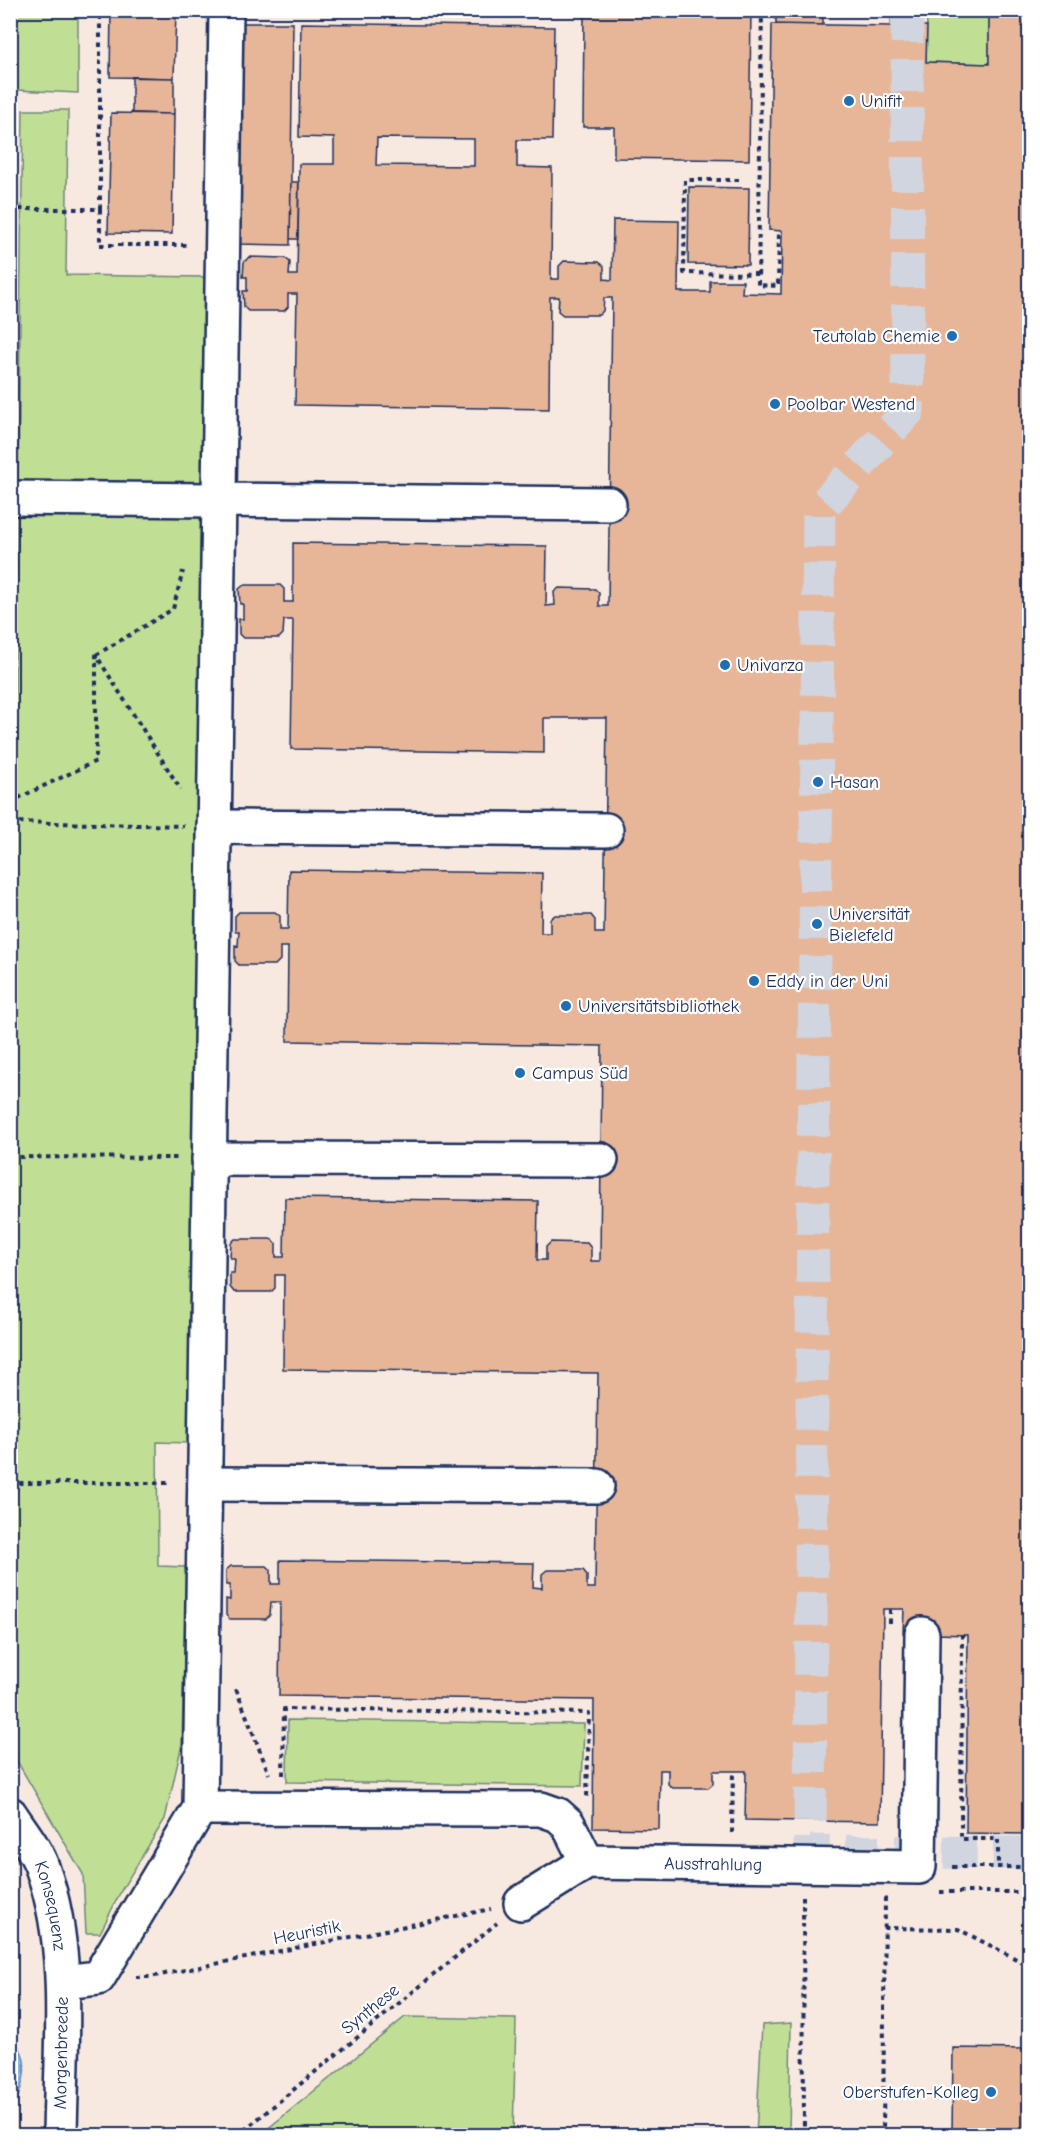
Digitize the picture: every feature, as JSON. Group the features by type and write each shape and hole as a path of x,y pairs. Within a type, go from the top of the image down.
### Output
{"street":[{"path":"62,1976 98,1978 200,1808 209,1159 208,827 219,500 226,10"},
{"path":"10,498 609,504"},
{"path":"208,827 606,830"},
{"path":"209,1159 601,1160"},
{"path":"205,1484 597,1485"},
{"path":"922,1634 924,1880"},
{"path":"200,1808 541,1809 558,1815 568,1824 587,1862 521,1903"},
{"name":"Konsequenz","path":"10,1814 43,1867 53,1902 62,1976"},
{"name":"Ausstrahlung","path":"587,1862 885,1867 924,1880"},
{"name":"Morgenbreede","path":"60,2136 62,1976"}],"path":[{"path":"100,10 100,245 192,245"},
{"path":"762,10 758,285 778,286 779,230"},
{"path":"794,10 891,12"},
{"path":"740,180 685,180 684,273 758,274"},
{"path":"10,208 100,209"},
{"path":"96,655 173,609 184,566"},
{"path":"96,655 208,827"},
{"path":"10,802 96,760 96,655"},
{"path":"10,822 208,827"},
{"path":"10,1157 209,1159"},
{"path":"10,1483 205,1484"},
{"path":"962,1634 961,1839 998,1839 998,1867"},
{"path":"233,1681 271,1779"},
{"path":"283,1782 284,1709 589,1713 587,1787"},
{"path":"732,1864 733,1771"},
{"path":"803,1865 804,2136"},
{"path":"883,2136 885,1867"},
{"path":"967,1867 1029,1868 1029,1882"},
{"path":"924,1880 1029,1893"},
{"name":"Heuristik","path":"98,1978 150,1977 521,1903"},
{"name":"Synthese","path":"237,2136 521,1903"},
{"path":"884,1928 958,1929 1029,1966"}],"shaded area":[{"name":"Campus Süd","path":"11,11 1029,11 1029,2135 11,2135"}],"green space":[{"path":"17,11 78,11 78,93 16,90"},
{"path":"927,11 989,11 989,64 926,62"},
{"path":"23,110 68,110 66,275 205,277 188,1443 157,1442 158,1566 186,1567 182,1744 165,1819 122,1889 100,1933 86,1933 83,1874 11,1751 11,980"},
{"path":"288,1720 584,1724 582,1786 287,1782"},
{"path":"405,2017 516,2019 513,2135 260,2135"},
{"path":"791,2023 789,2135 756,2135 762,2025"}],"water":[{"path":"11,2039 23,2055 24,2074 11,2113"}],"building":[{"path":"111,10 176,10 174,78 110,77"},
{"path":"616,10 751,10 749,160 614,158 614,127 583,127 584,13 616,13"},
{"path":"776,10 823,10 823,25 776,24"},
{"name":"Universität Bielefeld","path":"891,10 919,10 919,26 927,26 926,62 989,64 989,10 1030,10 1030,1834 966,1833 968,1635 903,1633 904,1609 883,1609 880,1822 745,1820 746,1771 713,1771 713,1784 708,1788 673,1788 668,1784 668,1770 660,1770 659,1829 593,1828 594,1700 279,1696 280,1602 271,1602 270,1615 266,1619 230,1619 226,1615 226,1599 230,1600 230,1585 226,1585 226,1570 231,1566 267,1566 271,1570 271,1584 280,1584 280,1560 534,1563 533,1587 542,1588 542,1574 547,1570 583,1570 587,1575 587,1588 595,1588 598,1373 283,1369 284,1275 275,1275 275,1288 271,1292 234,1292 230,1287 230,1273 234,1273 235,1258 230,1258 231,1243 235,1239 271,1239 276,1243 276,1257 284,1257 285,1198 538,1201 537,1260 546,1260 546,1247 551,1242 587,1243 591,1248 591,1261 600,1261 602,1046 287,1041 288,947 280,947 280,960 275,965 239,965 235,961 235,945 238,946 239,931 235,931 235,916 239,912 275,912 280,916 280,929 288,929 289,870 542,873 541,933 550,933 550,919 555,915 591,915 595,920 595,933 604,933 607,718 544,718 544,753 291,749 293,620 284,620 283,634 279,638 243,638 239,634 239,619 243,619 243,604 240,604 239,589 244,585 280,585 284,589 284,602 293,602 293,543 547,546 546,606 555,605 554,592 559,588 595,589 599,593 599,606 608,606 612,298 604,298 603,311 599,315 563,315 558,311 559,297 550,297 549,409 295,405 297,294 288,294 288,307 284,311 248,311 244,307 243,291 247,291 247,277 243,277 244,262 249,257 285,258 290,262 289,275 297,275 299,164 334,164 334,138 299,137 301,23 554,27 552,140 517,140 517,167 552,168 551,279 559,279 559,266 564,261 599,262 604,266 604,279 612,280 613,220 679,221 678,292 710,292 710,281 743,281 742,293 781,294 782,231 769,230 772,24 891,26","holes":["377,138 474,139 474,166 376,165"]},
{"path":"239,23 293,23 290,245 236,244"},
{"path":"132,77 174,78 174,114 132,113"},
{"path":"111,113 174,114 172,234 108,233"},
{"path":"291,182 299,182 298,239 290,239"},
{"path":"689,187 749,188 748,265 688,264"},
{"name":"Oberstufen-Kolleg","path":"953,2048 1030,2049 1030,2136 952,2136"}],"tunnel":[{"path":"907,10 908,411 819,510 810,1851 1030,1853"}],"place":[{"name":"Unifit","path":"849,101"},
{"name":"Teutolab Chemie","path":"952,336"},
{"name":"Poolbar Westend","path":"775,404"},
{"name":"Univarza","path":"725,665"},
{"name":"Hasan","path":"818,782"},
{"name":"Universität Bielefeld","path":"817,924"},
{"name":"Eddy in der Uni","path":"754,981"},
{"name":"Universitätsbibliothek","path":"566,1006"},
{"name":"Campus Süd","path":"520,1073"},
{"name":"Oberstufen-Kolleg","path":"991,2092"}]}
